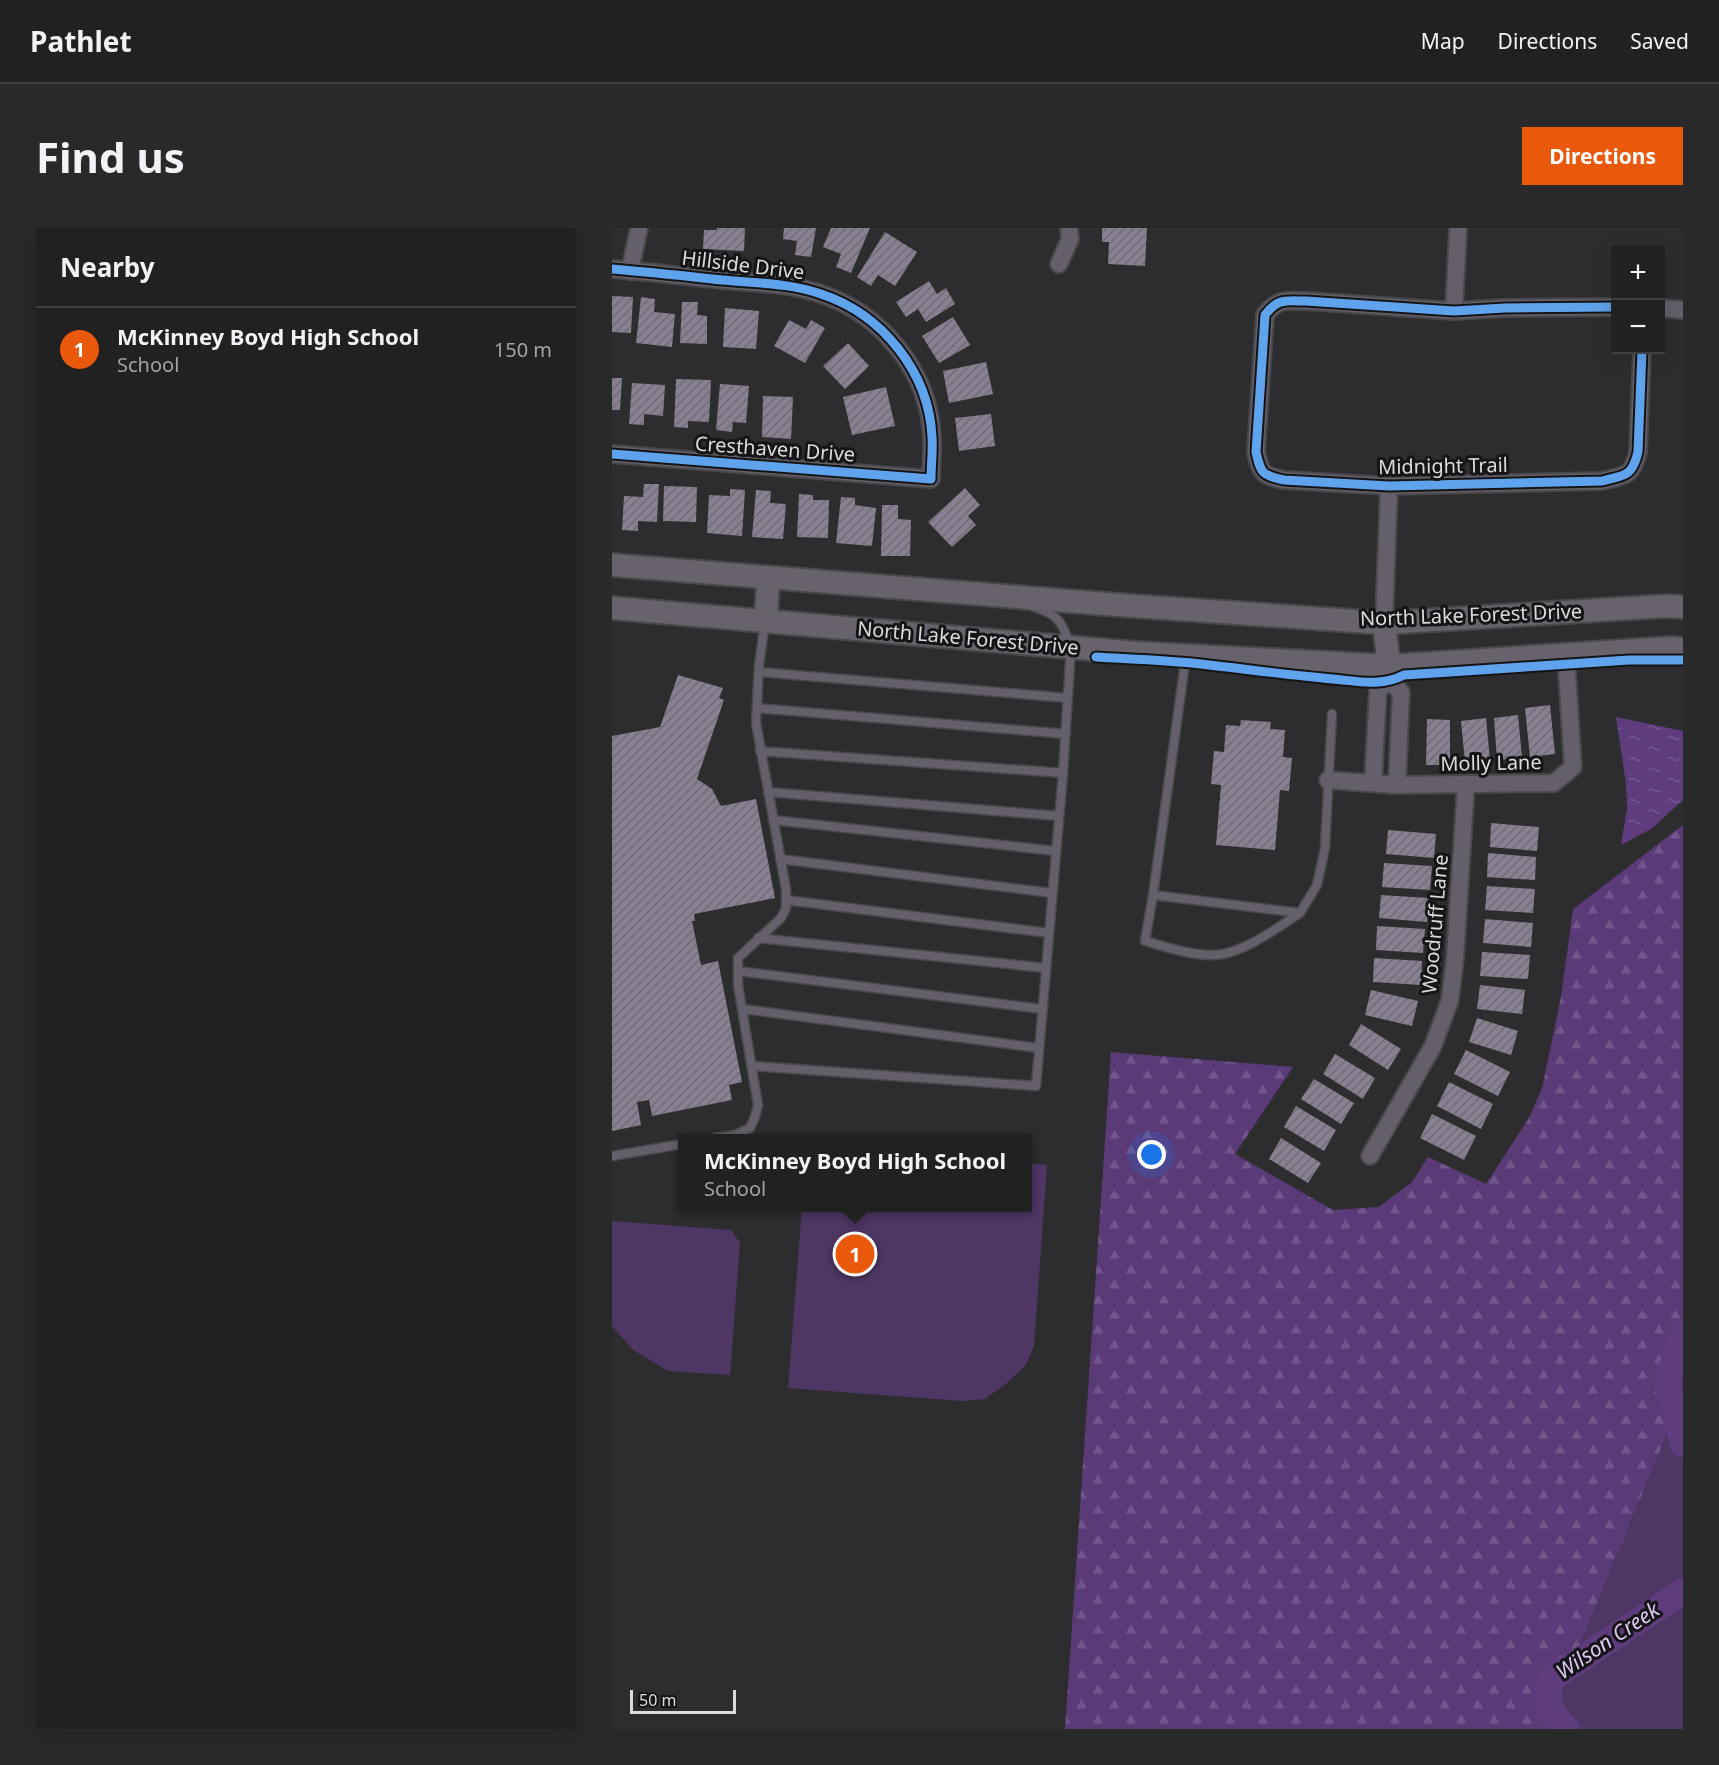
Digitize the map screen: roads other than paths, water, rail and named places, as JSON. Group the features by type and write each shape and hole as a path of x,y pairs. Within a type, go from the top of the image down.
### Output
{"main road":[{"name":"North Lake Forest Drive","path":"612,565 999,596 1384,623 1667,606 1683,607"},
{"path":"766,621 768,578"},
{"name":"North Lake Forest Drive","path":"612,608 1390,674 1566,656 1683,649"},
{"path":"1384,623 1390,674"}],"street":[{"path":"630,271 639,228"},
{"path":"1059,264 1070,239 1069,228"},
{"path":"1458,228 1454,311 1611,307"},
{"name":"Hillside Drive","path":"612,269 787,286 821,293 852,307 879,327 898,348 916,377 926,403 932,436 931,474"},
{"name":"Midnight Trail","path":"1454,311 1306,301 1274,304 1264,315 1256,452 1260,470 1267,476 1284,480 1389,486 1602,481 1627,475 1635,466 1638,452 1642,354"},
{"path":"1665,308 1683,310"},
{"name":"Cresthaven Drive","path":"612,454 931,479 931,474"},
{"path":"1384,623 1389,486"},
{"name":"Molly Lane","path":"1328,780 1397,785 1554,783 1573,767 1566,656"},
{"path":"1374,783 1378,690 1390,674 1401,692 1397,785"},
{"name":"Woodruff Lane","path":"1370,1156 1432,1046 1450,1000 1455,958 1466,784"}],"lane":[{"path":"753,1066 1036,1086 1063,773 1071,647 1064,628 1052,613 999,596"},
{"path":"737,1134 750,1128 755,1117 758,1095 743,1009 738,958 781,918 786,908 780,859 756,723 759,672 766,621"},
{"path":"1186,655 1145,941 1172,949 1214,956 1250,945 1300,913 1311,897 1319,875 1324,848 1332,714"},
{"path":"759,672 1068,698"},
{"path":"757,708 1066,734"},
{"path":"760,751 1063,773"},
{"path":"768,792 1059,816"},
{"path":"773,820 1056,851"},
{"path":"780,859 1052,893"},
{"path":"1153,895 1300,913"},
{"path":"786,900 1049,933"},
{"path":"758,938 1046,968"},
{"path":"738,971 1042,1009"},
{"path":"743,1009 1039,1048"},
{"path":"612,1156 678,1145"}],"water":[{"path":"1616,717 1683,731 1683,800 1651,829 1621,845 1627,808 1626,784"}],"waterway":[{"name":"Wilson Creek","path":"1683,1332 1667,1381 1683,1444"},
{"name":"Wilson Creek","path":"1567,1729 1547,1706 1551,1679 1683,1591"}],"place":[{"name":"McKinney Boyd High School","path":"855,1254"}]}
